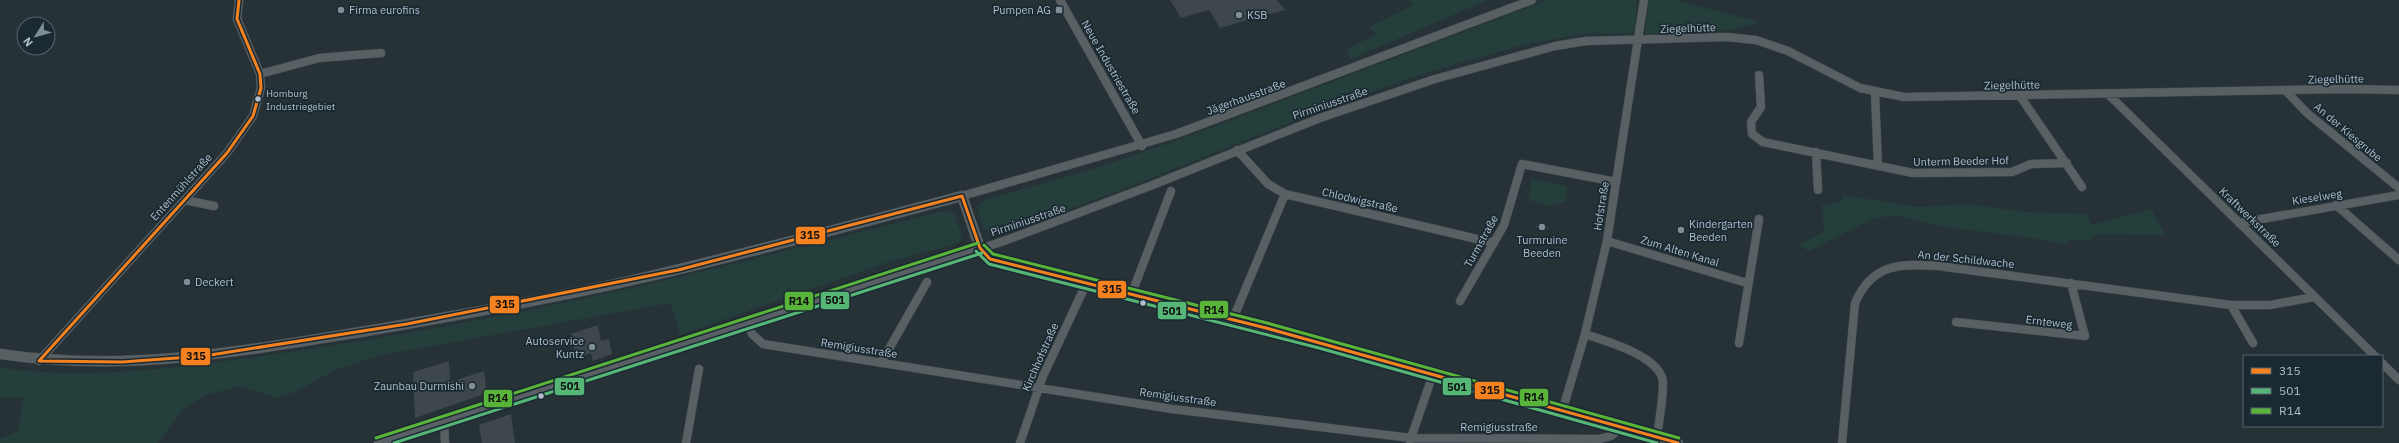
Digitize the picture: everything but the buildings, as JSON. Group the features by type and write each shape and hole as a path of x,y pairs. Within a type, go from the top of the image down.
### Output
{"street":[{"name":"Entenmühlstraße","path":"40,361 227,153 253,116 260,94 260,74 237,19 239,0"},
{"name":"Neue Industriestraße","path":"1060,0 1142,146"},
{"name":"Jägerhausstraße","path":"962,196 1142,146 1265,102 1532,0"},
{"name":"Hofstraße","path":"1562,412 1584,334 1607,241 1644,0"},
{"name":"Ziegelhütte","path":"1638,41 1726,37 1756,40 1773,45 1842,81 1875,93 1904,97 2345,89 2399,90"},
{"name":"Pirminiusstraße","path":"378,443 980,248 1136,192 1237,150 1320,118 1435,79 1537,50 1586,41 1638,41"},
{"path":"260,74 318,57 347,53 381,53"},
{"name":"Unterm Beeder Hof","path":"1760,75 1761,107 1751,122 1752,134 1763,142 1913,173 1926,174 2012,172 2031,164 2067,163"},
{"name":"An der Kiesgrube","path":"2286,91 2312,117 2399,188"},
{"path":"1875,93 1878,166"},
{"name":"Kraftwerkstraße","path":"2108,94 2374,355"},
{"path":"2020,96 2082,187"},
{"name":"Chlodwigstraße","path":"1237,150 1268,184 1285,194 1494,243"},
{"path":"1816,152 1818,190"},
{"name":"Turmstraße","path":"1460,301 1494,243 1510,210 1522,164 1616,182"},
{"path":"1132,293 1171,191"},
{"path":"1233,319 1285,194"},
{"name":"Kieselweg","path":"2239,222 2399,195"},
{"path":"0,354 40,361 96,363 209,354 324,338 442,318 677,270 962,196 973,232 980,248 990,259 1233,319 1432,374 1619,429 1678,443"},
{"path":"185,200 214,206"},
{"path":"2336,205 2399,260"},
{"path":"1739,343 1747,283 1759,219"},
{"name":"Zum Alten Kanal","path":"1607,241 1747,283"},
{"name":"An der Schildwache","path":"1842,443 1856,303 1859,291 1871,276 1897,266 1911,264 2071,283 2231,305 2270,305 2314,297"},
{"path":"881,364 927,282"},
{"name":"Kirchhofstraße","path":"1020,443 1038,388 1087,282"},
{"name":"Ernteweg","path":"1956,322 2082,337 2085,336 2086,333 2071,283"},
{"path":"2231,305 2253,343"},
{"name":"Remigiusstraße","path":"748,322 752,334 762,344 1172,409 1410,440 1599,439 1611,436 1619,429"},
{"path":"1584,334 1641,356 1652,362 1660,373 1663,381 1657,438"},
{"path":"2383,364 2399,380"},
{"path":"686,443 699,369"},
{"path":"1410,440 1432,374"},
{"path":"444,422 445,443"}],"green space":[{"path":"1409,0 1488,0 1351,59 1346,50 1376,34 1369,27 1413,5"},
{"path":"1547,0 1637,0 1635,29 1631,33 1583,34 1523,45 1425,73 1339,103 1129,187 1004,233 992,233 984,229 977,207 985,200 1093,169 1192,135"},
{"path":"1649,0 1674,0 1760,22 1732,30 1645,34"},
{"path":"1531,179 1567,186 1566,202 1547,206 1529,200"},
{"path":"1842,195 1919,207 1967,204 2026,212 2087,214 2091,225 2151,209 2166,235 2099,234 2092,237 2091,240 2067,241 2066,245 2040,239 1945,227 1894,215 1873,219 1809,251 1797,245 1824,232 1822,205 1842,202"},
{"path":"948,211 954,213 962,235 961,241 956,244 891,261 680,335 671,303 382,355 335,370 297,391 278,398 240,386 207,395 184,408 158,443 0,443 0,439 18,431 23,397 0,398 0,368 35,372 70,373 141,370 212,363 365,340 448,326 612,292 775,254 938,212"}],"transit line":[{"name":"315","path":"39,361 227,153 253,116 261,88 260,74 237,19 239,0"},
{"name":"315","path":"962,196 980,248 990,259 1266,328 1678,443"},
{"name":"315","path":"39,361 122,362 204,356 407,324 678,270 962,196"},
{"name":"R14","path":"376,438 978,243"},
{"name":"R14","path":"984,245 993,254 1267,323 1679,438"},
{"name":"501","path":"976,251 989,264 1319,348 1657,443"},
{"name":"501","path":"394,443 982,253"}],"place":[{"name":"Firma eurofins","path":"341,10"},
{"name":"Pumpen AG","path":"1059,10"},
{"name":"KSB","path":"1239,15"},
{"name":"Homburg Industriegebiet","path":"258,99"},
{"name":"Turmruine Beeden","path":"1542,227"},
{"name":"Kindergarten Beeden","path":"1681,230"},
{"name":"Deckert","path":"187,282"},
{"name":"Autoservice Kuntz","path":"592,347"},
{"name":"Zaunbau Durmishi","path":"472,386"}]}
